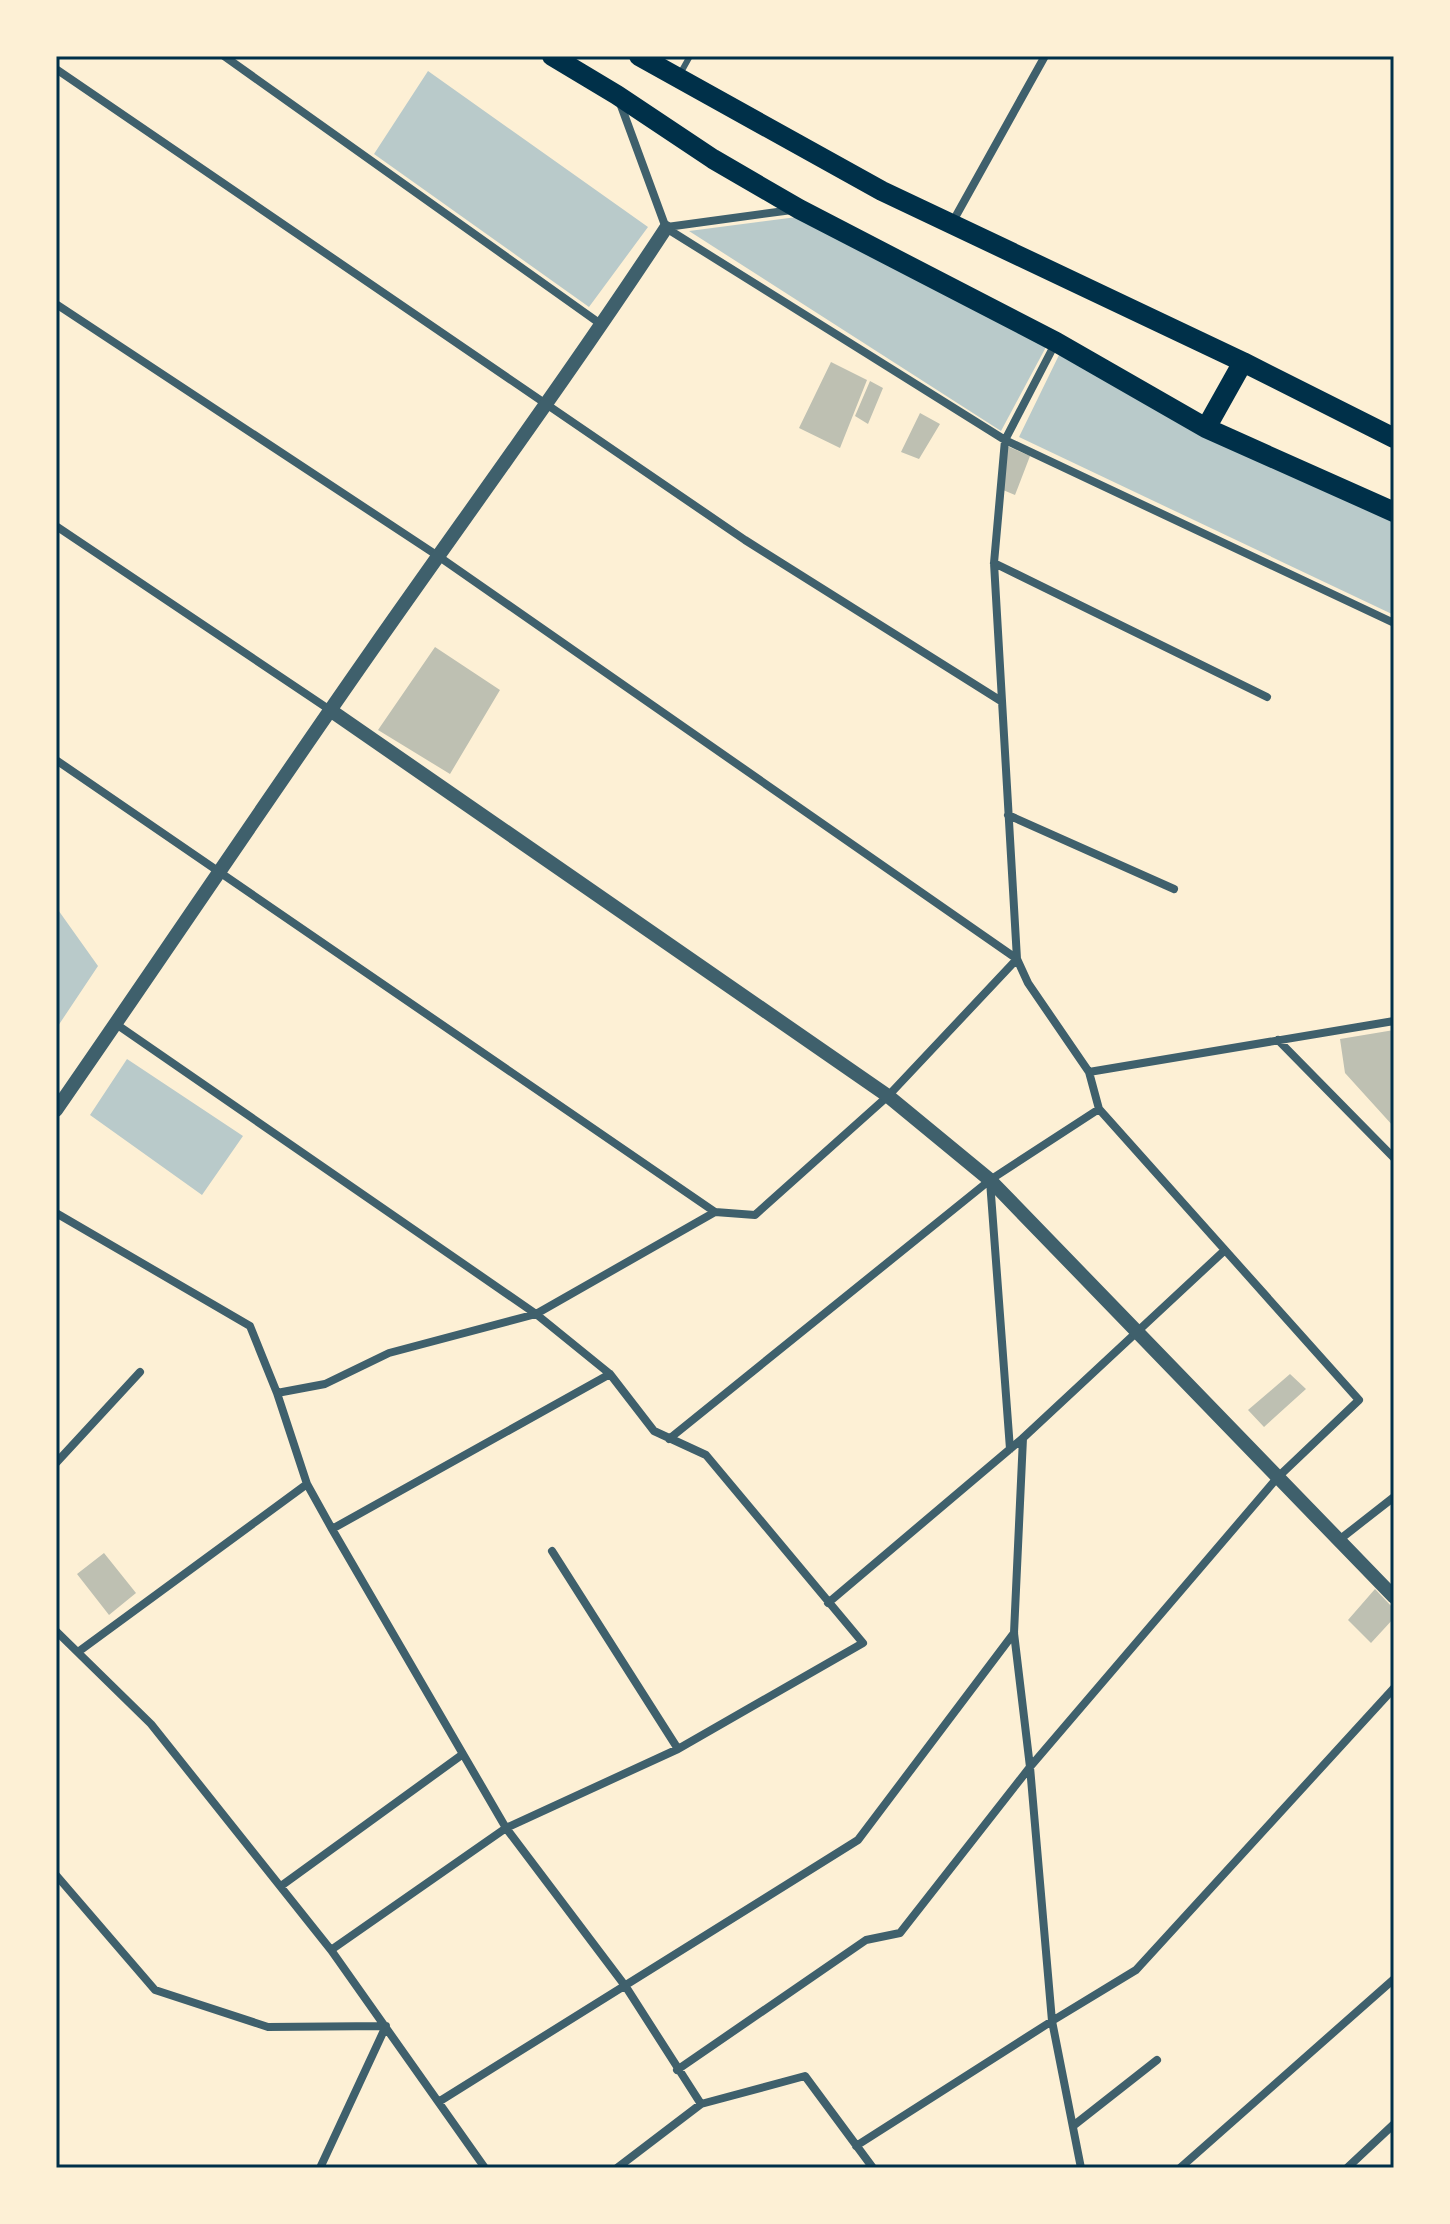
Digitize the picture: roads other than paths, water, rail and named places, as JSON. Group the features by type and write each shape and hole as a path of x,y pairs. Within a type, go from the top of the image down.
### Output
{"highway":[{"path":"552,56 713,159 799,209 1056,342 1206,428 1394,512"},
{"path":"639,56 882,191 1243,362 1394,438"},
{"path":"1206,428 1243,362"}],"street":[{"path":"224,56 602,325"},
{"path":"952,224 1045,56"},
{"path":"56,69 745,540 1001,701"},
{"path":"617,95 666,228 1005,440 1394,623"},
{"path":"56,1110 330,710 602,325 666,228 799,209"},
{"path":"56,304 438,556 1017,959"},
{"path":"677,2070 866,1940 900,1933 1030,1767 1278,1477 1359,1400 1099,1109 1089,1072 1028,983 1017,959 994,563 1005,440 1056,342"},
{"path":"56,526 330,710 888,1096 990,1180 1394,1597"},
{"path":"994,563 1267,697"},
{"path":"56,760 715,1212 755,1215 888,1096 1017,959"},
{"path":"1008,815 1174,889"},
{"path":"1089,1072 1394,1021"},
{"path":"116,1024 536,1314 610,1374 654,1431 706,1455 863,1643 678,1749 506,1828 331,1950"},
{"path":"1278,1040 1394,1158"},
{"path":"669,1439 990,1180 1099,1109"},
{"path":"990,1180 1010,1449"},
{"path":"277,1393 325,1384 389,1353 536,1314 715,1212"},
{"path":"56,1213 250,1326 277,1393 307,1484 332,1529 506,1828 626,1987 701,2104"},
{"path":"828,1603 1023,1438 1225,1250"},
{"path":"56,1463 140,1372"},
{"path":"332,1529 610,1374"},
{"path":"1023,1438 1014,1633 1030,1767 1052,2021 1081,2168"},
{"path":"78,1652 307,1484"},
{"path":"1339,1540 1394,1497"},
{"path":"552,1551 678,1749"},
{"path":"56,1631 151,1724 281,1886 386,2026 485,2168"},
{"path":"440,2101 858,1840 1014,1633"},
{"path":"856,2146 1136,1970 1394,1688"},
{"path":"281,1886 463,1754"},
{"path":"56,1875 155,1990 268,2027 386,2026"},
{"path":"1180,2168 1394,1979"},
{"path":"320,2168 386,2026"},
{"path":"1073,2126 1157,2060"},
{"path":"617,2168 701,2104 805,2076 873,2168"},
{"path":"1347,2168 1394,2124"}],"lane":[{"path":"678,78 690,56"}]}
